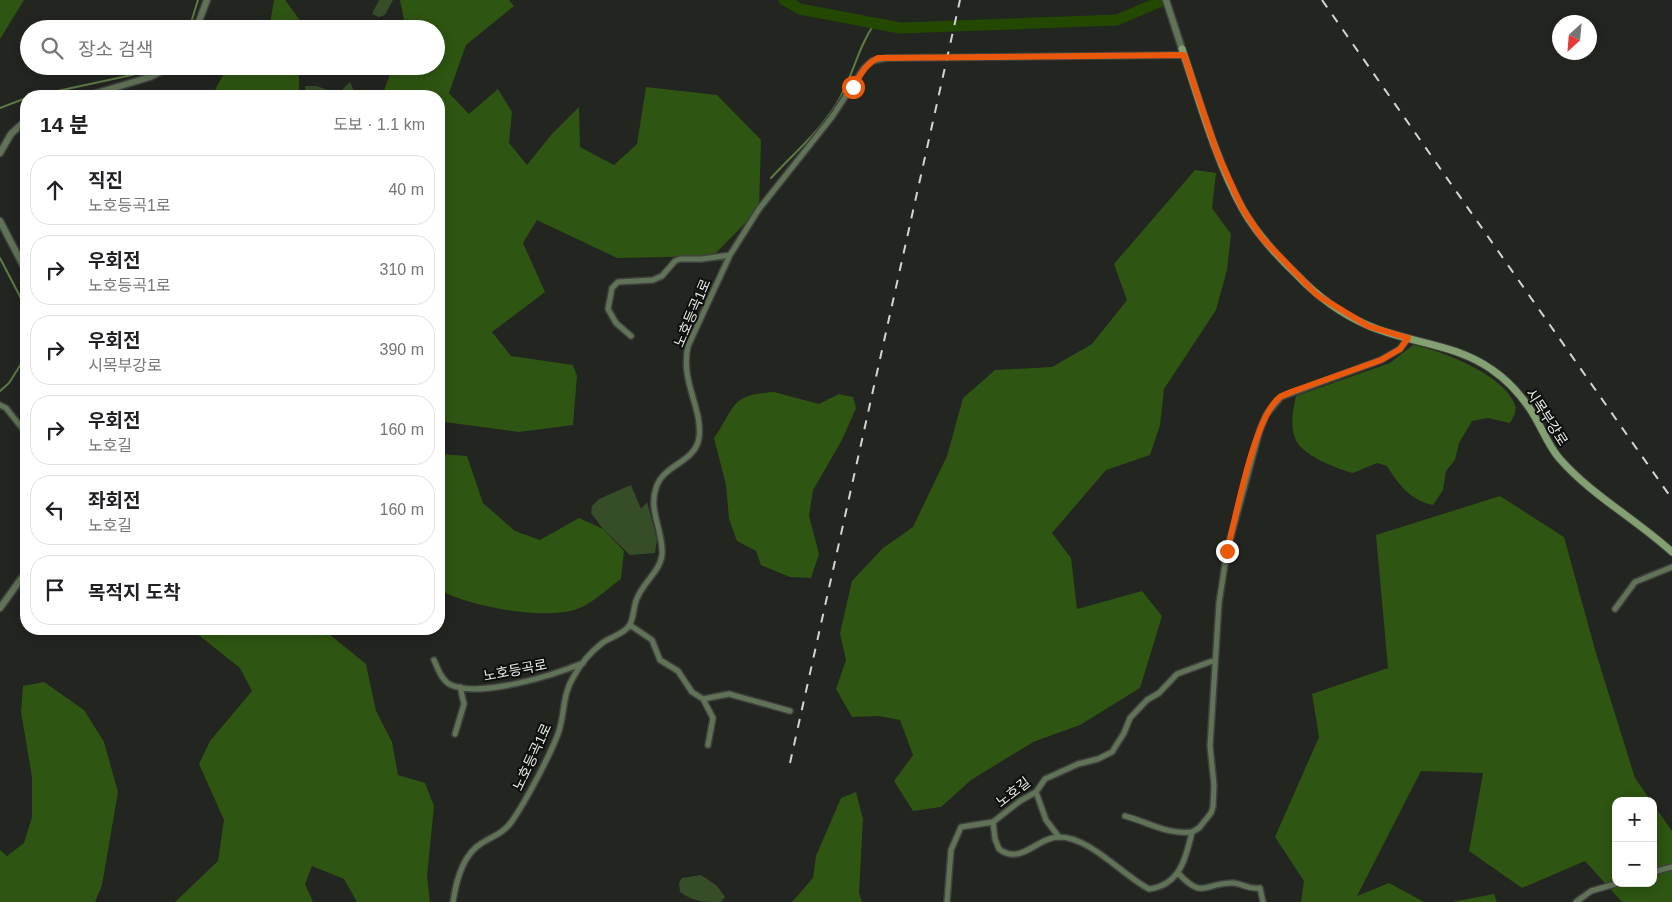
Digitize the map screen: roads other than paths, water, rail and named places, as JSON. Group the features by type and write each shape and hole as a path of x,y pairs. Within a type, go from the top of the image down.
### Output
{"main road":[{"name":"시목부강로","path":"1183,52 1217,153 1242,208 1262,238 1323,300 1368,326 1443,347 1491,369 1523,399 1558,456 1582,482 1644,527 1672,552"}],"street":[{"path":"199,20 207,0"},
{"path":"1166,0 1183,52"},
{"name":"노호등곡1로","path":"453,902 466,859 482,843 503,832 526,797 558,734 568,688 584,663 601,644 626,630 630,625 640,592 662,556 653,498 656,485 668,471 696,449 699,437 699,419 688,388 686,355 693,333 730,255 759,209 819,135 872,61 887,58 1183,52"},
{"path":"106,90 154,75"},
{"path":"0,152 11,134 20,126"},
{"path":"0,222 20,260"},
{"path":"630,336 616,323 608,309 612,288 618,282 653,280 662,276 675,261 680,259 702,260 730,255"},
{"path":"1125,816 1165,831 1192,832 1199,828 1211,813 1214,792 1210,746 1218,605 1226,559 1252,452 1266,416 1280,397 1381,360 1400,349 1408,338"},
{"path":"0,405 6,408 20,426"},
{"path":"1615,609 1635,582 1672,567"},
{"path":"0,608 20,580"},
{"path":"630,625 652,640 660,660 678,671 692,692 703,699 713,718 708,745"},
{"path":"434,660 443,678 451,685 460,687 464,704 455,734"},
{"name":"노호길","path":"1059,837 1037,843 1026,852 1018,855 1008,853 999,849 995,839 993,822 1020,800 1036,792 1045,779 1078,764 1098,759 1112,752 1130,718 1147,700 1159,693 1177,674 1215,660"},
{"name":"노호등곡로","path":"460,687 490,689 562,672 584,663"},
{"path":"703,699 729,694 790,711"},
{"path":"1036,792 1046,820 1059,837 1083,843 1136,882 1149,889 1165,883 1178,873 1186,860 1192,832"},
{"path":"947,902 951,850 961,827 993,822"},
{"path":"1657,871 1672,867"},
{"path":"1178,873 1193,888 1202,889 1236,883 1250,890 1260,888 1263,902"},
{"path":"1576,902 1591,891 1612,885"}],"waterway":[{"path":"192,20 198,0"},
{"path":"784,0 800,9 900,28 1117,20 1164,0"},
{"path":"771,178 827,118 846,87 869,31 875,23"},
{"path":"62,90 132,75"},
{"path":"0,108 20,100"},
{"path":"0,258 20,296"},
{"path":"0,391 9,383 20,366"}],"railway":[{"path":"790,763 960,0"},
{"path":"1322,0 1672,499"}]}
